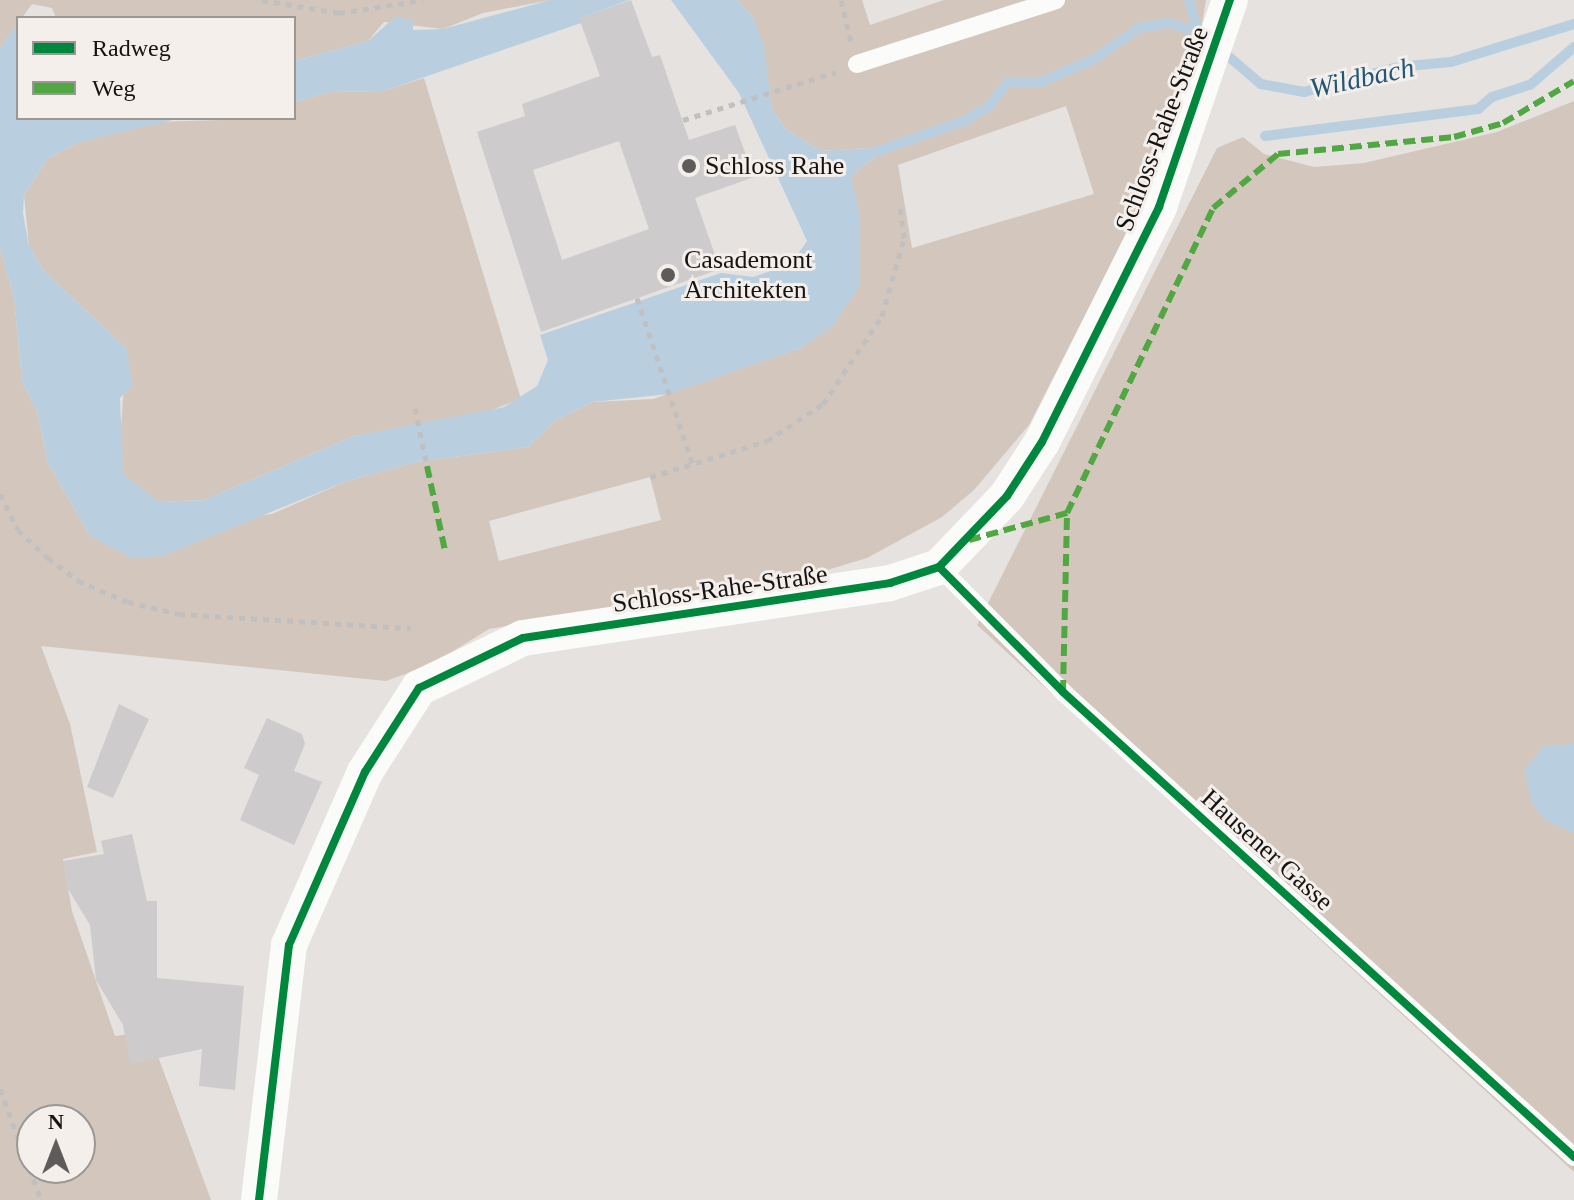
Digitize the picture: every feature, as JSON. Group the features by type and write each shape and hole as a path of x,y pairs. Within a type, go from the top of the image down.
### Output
{"street":[{"name":"Schloss-Rahe-Straße","path":"259,1200 289,945 365,772 419,688 523,638 890,583 939,567 1007,496 1042,442 1159,207 1230,0"}],"lane":[{"path":"857,64 1056,0"},
{"name":"Hausener Gasse","path":"939,567 1063,692 1574,1157"}],"path":[{"path":"262,0 339,13 423,0"},
{"path":"683,120 738,107 857,64 841,0"},
{"path":"650,477 694,468 767,441 823,404 882,316 904,238 900,205"},
{"path":"637,300 694,468"},
{"path":"415,408 427,466"},
{"path":"0,494 18,530 48,558 78,581 128,602 179,614 411,628"},
{"path":"0,1089 41,1200"}],"shaded area":[{"path":"0,0 550,0 483,13 443,29 384,22 368,41 296,60 296,16 55,16 52,8 32,4 23,16 16,16 16,26 0,48"},
{"path":"737,0 862,0 870,25 944,0 1206,0 1199,42 1143,202 1029,425 974,490 942,517 867,558 797,579 489,629 432,664 386,681 41,646 70,724 97,852 63,859 72,911 115,1036 149,1032 211,1200 0,1200 0,248 14,297 22,381 37,412 48,463 90,536 272,514 347,481 416,462 528,447 556,420 593,402 653,399 803,347 851,176 874,158 870,148 821,151 786,129 772,109 753,17","holes":["1066,106 1094,194 912,248 898,165","650,477 661,520 499,561 489,521"]},
{"path":"424,78 521,399 478,415 354,436 204,500 159,502 142,493 123,474 119,451 127,349 43,270 29,246 24,195 48,158 77,143 153,122 296,120 296,101 330,92 384,91"},
{"path":"1574,101 1574,1172 977,625 1217,148 1243,137 1264,154 1314,167 1364,163 1497,132"}],"water":[{"path":"550,0 629,0 580,18 581,23 384,91 330,92 296,101 296,60 368,41 396,16 413,21 413,30 443,29"},
{"path":"671,0 737,0 753,17 764,46 772,109 786,129 821,151 870,148 874,158 851,176 860,218 859,287 834,325 803,347 669,394 593,402 556,420 528,447 416,462 347,481 163,556 131,558 90,536 48,463 37,412 22,381 14,297 0,248 0,48 16,26 16,120 173,120 77,143 48,158 24,195 23,213 29,246 43,270 127,349 132,387 120,398 123,474 159,502 204,500 354,436 504,407 537,386 548,360 540,335 721,273 753,277 791,264 807,241 739,93"},
{"path":"1574,744 1574,833 1545,820 1532,803 1524,770 1544,746"}],"building":[{"name":"Schloss Rahe","path":"631,0 652,57 660,55 689,140 735,125 754,177 695,198 720,269 541,332 477,132 525,116 522,104 600,76 579,18","holes":["619,141 649,229 562,260 533,170"]},
{"path":"119,704 149,719 113,798 87,787"},
{"path":"267,718 302,734 305,744 294,771 322,782 294,845 240,820 259,775 244,768"},
{"path":"132,834 147,901 157,901 157,978 244,986 235,1090 199,1086 202,1049 130,1064 123,1025 96,980 90,925 68,889 63,861 104,854 101,841"}],"waterway":[{"name":"Wildbach","path":"1189,0 1198,32 1208,40"},
{"path":"872,153 966,120 988,107 1008,82 1041,82 1094,59 1139,28 1169,23 1198,32"},
{"name":"Wildbach","path":"1221,50 1261,84 1304,92 1398,67 1451,62 1574,24"},
{"path":"1265,136 1478,109 1492,97 1530,85 1574,47"}],"marked path":[{"path":"1063,692 1067,513 1213,208 1278,154 1454,137 1503,123 1574,81"},
{"path":"427,466 445,551"},
{"path":"969,540 1067,513"}],"cycle path":[{"path":"259,1200 289,945 365,772 419,688 523,638 890,583 939,567 1007,496 1042,442 1159,207 1230,0"},
{"path":"939,567 1063,692 1574,1157"}],"place":[{"name":"Schloss Rahe","path":"689,166"},
{"name":"Casademont Architekten","path":"668,275"}]}
